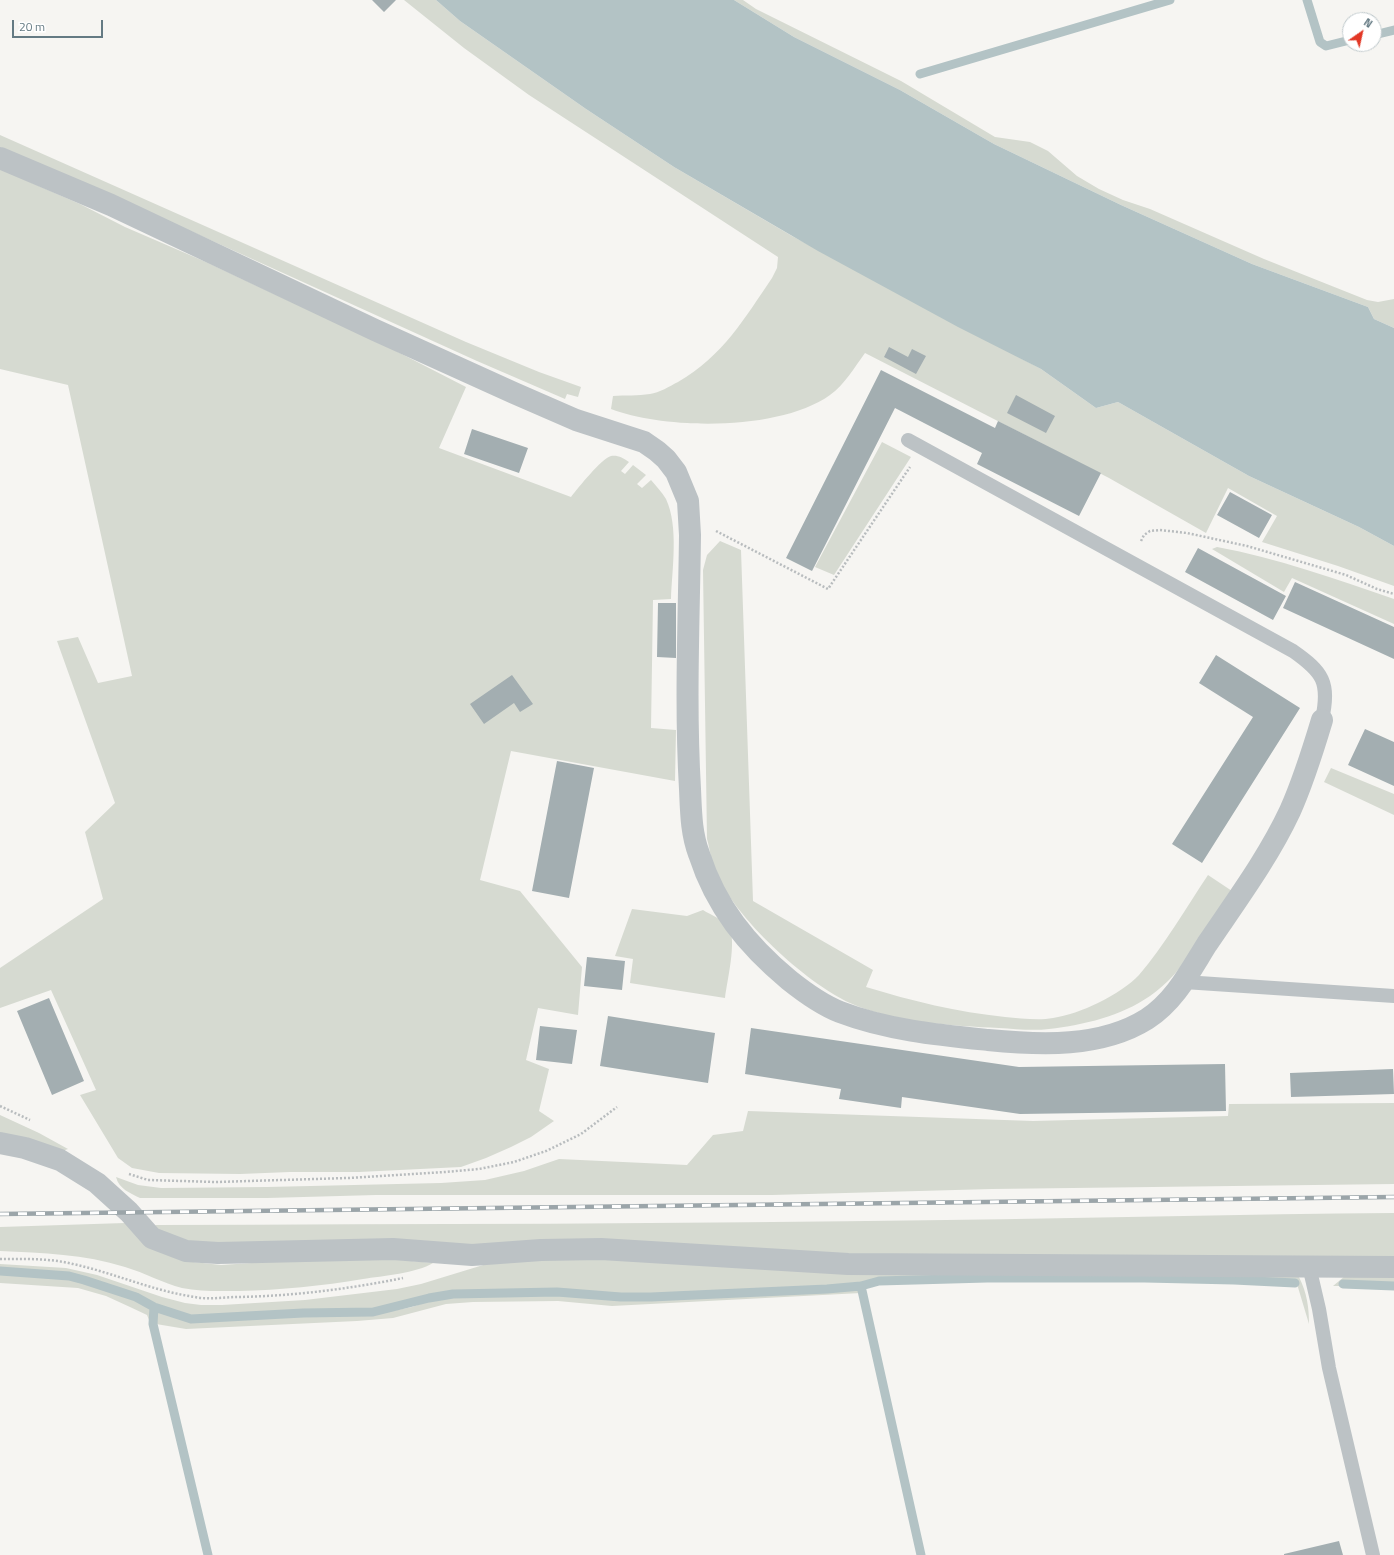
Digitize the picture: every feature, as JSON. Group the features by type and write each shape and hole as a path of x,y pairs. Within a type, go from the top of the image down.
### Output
{"street":[{"path":"0,158 111,205 411,346 528,399 576,420 644,442 657,450 666,459 676,472 688,501 688,765 693,831 698,853 723,909 750,944 766,960 798,987 837,1011 908,1030 1013,1043 1080,1041 1111,1035 1147,1019 1166,1004 1184,982 1277,837 1291,808 1312,753 1322,720"},
{"path":"0,1143 25,1148 60,1160 97,1183 129,1212 152,1238 186,1251 218,1253 394,1249 472,1255 541,1250 601,1249 848,1264 1394,1267"}],"lane":[{"path":"908,440 1293,651 1311,663 1320,676 1325,687 1326,703 1322,720"},
{"path":"1184,982 1394,996"},
{"path":"1309,1266 1319,1308 1329,1368 1373,1555"}],"path":[{"path":"689,517 828,589 923,448"},
{"path":"1129,561 1144,535 1150,531 1160,530 1187,533 1247,546 1346,575 1377,589 1394,594"},
{"path":"0,1106 34,1122"},
{"path":"128,1174 148,1180 216,1182 348,1178 480,1169 514,1162 546,1152 581,1134 617,1107"}],"shaded area":[{"path":"404,0 436,0 460,21 586,109 674,167 792,236 1041,369 1096,408 1118,402 1249,476 1359,527 1394,546 1394,586 1338,566 1262,542 1277,516 1228,488 1206,533 1109,478 865,353 845,381 830,395 808,407 782,415 753,421 691,423 661,421 634,416 611,409 613,396 641,395 657,392 678,382 708,361 731,336 752,308 772,278 777,268 778,257 529,95 464,48"},
{"path":"436,0 734,0 794,37 900,90 994,144 1121,205 1252,264 1368,307 1374,319 1394,328 1394,546 1359,527 1249,476 1118,402 1096,408 1041,369 958,327 818,251 674,167 586,109 460,21"},
{"path":"734,0 743,0 756,9 901,81 995,137 1030,142 1048,151 1077,176 1099,189 1123,200 1150,209 1264,259 1367,300 1378,302 1394,299 1394,328 1374,319 1368,307 1252,264 1121,205 994,144 900,90 794,37"},
{"path":"0,135 466,342 539,372 581,387 578,397 567,394 565,399 477,361 164,219 0,147"},
{"path":"0,169 80,204 125,227 206,262 392,349 466,387 439,448 571,497 602,462 611,456 618,456 629,462 621,471 625,474 633,465 646,475 637,484 642,488 651,480 666,499 670,510 674,535 671,599 653,600 651,728 676,730 675,781 511,751 480,880 520,891 582,967 578,1015 538,1008 526,1060 549,1069 539,1111 554,1121 531,1137 486,1158 461,1167 359,1172 240,1174 159,1173 132,1168 118,1158 80,1095 96,1090 51,990 0,1008 0,968 103,899 85,832 115,803 57,641 78,637 98,683 132,676 68,385 0,369"},
{"path":"882,442 911,457 834,575 815,567"},
{"path":"720,541 741,550 753,901 873,970 866,987 900,997 952,1009 987,1015 1041,1019 1064,1016 1087,1008 1111,996 1131,982 1139,975 1157,952 1208,875 1232,891 1196,948 1163,986 1150,996 1127,1009 1089,1022 1075,1025 1037,1030 962,1026 904,1019 885,1015 850,1003 813,980 773,947 738,908 725,889 715,871 707,839 703,570 707,555"},
{"path":"1217,547 1284,563 1394,599 1394,624 1292,578 1284,592 1212,549"},
{"path":"1331,768 1394,794 1394,815 1324,782"},
{"path":"632,909 687,916 703,910 727,924 731,933 732,951 725,998 630,983 633,959 615,956"},
{"path":"1394,1103 1394,1184 992,1189 772,1195 376,1195 267,1198 140,1198 122,1188 116,1177 138,1185 161,1188 267,1187 441,1183 485,1180 524,1171 559,1159 687,1165 713,1135 743,1131 748,1111 1033,1121 1228,1116 1229,1104"},
{"path":"0,1115 39,1133 68,1149 57,1153 0,1133"},
{"path":"1394,1213 1394,1259 869,1258 488,1246 203,1245 161,1234 155,1225 550,1224"},
{"path":"125,1223 142,1242 184,1261 221,1265 359,1256 433,1263 409,1272 332,1284 270,1290 211,1291 182,1288 132,1269 94,1259 63,1255 0,1251 0,1227"},
{"path":"598,1257 1299,1277 1307,1300 1309,1324 1297,1284 1294,1280 1086,1276 878,1278 862,1284 822,1287 622,1295 554,1289 458,1292 420,1297 398,1304 373,1309 191,1316 156,1305 108,1284 64,1273 0,1270 0,1264 66,1268 97,1275 162,1297 185,1303 222,1305 305,1300 397,1289 421,1284 493,1262"},
{"path":"0,1274 62,1277 102,1287 152,1308 151,1325 147,1315 106,1296 78,1288 0,1283"},
{"path":"1394,1274 1394,1283 1346,1282 1342,1286 1333,1286 1345,1276"},
{"path":"860,1290 861,1293 612,1306 558,1301 473,1302 446,1304 393,1318 357,1321 186,1329 156,1324 157,1311 192,1322 268,1317 372,1315 412,1307 432,1300 449,1297 558,1295 614,1300 653,1300"}],"building":[{"path":"372,0 396,0 384,12"},
{"path":"889,347 908,357 912,349 926,356 916,374 884,357"},
{"path":"881,370 995,428 998,421 1101,473 1079,516 977,464 982,453 895,408 812,571 786,558"},
{"path":"1016,395 1055,416 1046,433 1007,413"},
{"path":"472,429 528,448 519,473 464,454"},
{"path":"1230,492 1272,515 1259,538 1217,515"},
{"path":"1198,548 1286,596 1273,620 1185,572"},
{"path":"1295,582 1394,627 1394,659 1283,608"},
{"path":"658,603 676,603 676,658 657,657"},
{"path":"1216,655 1300,708 1202,863 1172,844 1253,717 1199,683"},
{"path":"512,675 533,704 520,712 514,703 484,724 470,704"},
{"path":"1365,729 1394,742 1394,786 1348,765"},
{"path":"557,761 594,768 569,898 532,891"},
{"path":"587,957 625,961 622,990 584,986"},
{"path":"49,998 84,1081 52,1095 17,1011"},
{"path":"608,1016 715,1033 708,1083 600,1066"},
{"path":"540,1026 577,1030 572,1064 536,1060"},
{"path":"751,1028 1019,1067 1225,1064 1226,1111 1020,1114 902,1097 901,1108 839,1099 841,1089 745,1074"},
{"path":"1393,1069 1394,1094 1291,1097 1290,1073"},
{"path":"1339,1541 1343,1555 1284,1555 1284,1554"}],"waterway":[{"path":"920,74 1170,0"},
{"path":"1307,0 1320,42 1326,46 1342,42"},
{"path":"1382,33 1394,30"},
{"path":"0,1271 69,1276 136,1297 154,1307 191,1319 303,1313 373,1312 429,1298 453,1294 557,1292 621,1297 651,1297 827,1289 861,1286 879,1281 987,1278 1145,1278 1295,1283"},
{"path":"1343,1284 1394,1286"},
{"path":"861,1286 921,1555"},
{"path":"154,1307 153,1324 208,1555"}],"railway":[{"path":"0,1214 1394,1197"}]}
